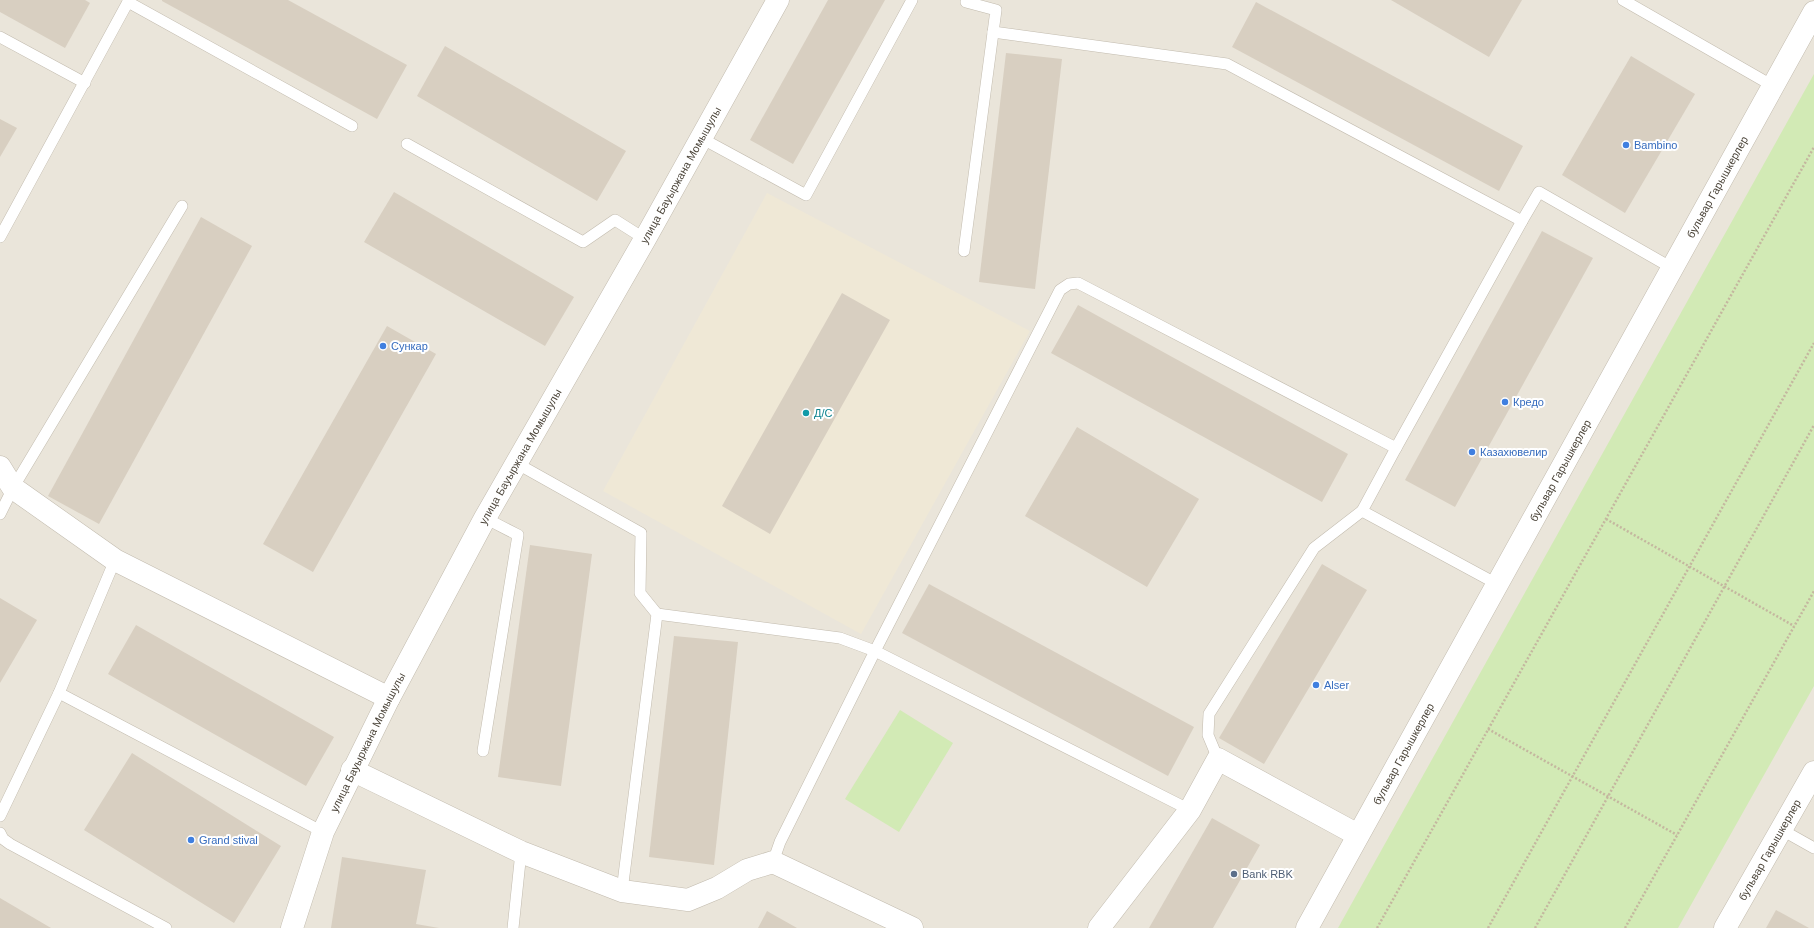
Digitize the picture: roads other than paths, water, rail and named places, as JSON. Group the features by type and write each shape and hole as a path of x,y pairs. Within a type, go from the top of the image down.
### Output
{"street":[{"name":"улица Бауыржана Момышулы","path":"292,928 323,832 388,698 485,518 645,240 778,0"},
{"name":"бульвар Гарышкерлер","path":"1307,928 1814,12"},
{"path":"0,467 13,488 115,560 388,698"},
{"path":"1099,928 1190,810 1218,759 1358,835"},
{"path":"352,770 521,852 622,891 688,900 717,888 747,870 773,862 912,928"},
{"name":"бульвар Гарышкерлер","path":"1725,928 1814,772"}],"lane":[{"path":"701,138 806,195 912,0"},
{"path":"1623,0 1773,86"},
{"path":"1,234 129,1 352,126"},
{"path":"964,251 996,10 965,1"},
{"path":"993,32 1226,64 1522,221"},
{"path":"0,37 85,83"},
{"path":"407,144 582,242 615,220 645,240"},
{"path":"1218,759 1208,734 1209,714 1314,548 1362,511 1539,192 1672,268"},
{"path":"0,514 13,488 182,206"},
{"path":"773,862 780,842 875,651 1060,290 1069,284 1078,283 1396,448"},
{"path":"516,463 641,533 640,593 657,614 840,638 875,651 1190,810"},
{"path":"1362,511 1497,584"},
{"path":"483,751 518,536 485,518"},
{"path":"0,816 59,693 115,560"},
{"path":"622,891 657,614"},
{"path":"59,693 323,832"},
{"path":"1782,830 1814,848"},
{"path":"0,833 3,839 10,844 166,928"},
{"path":"512,928 521,852"}],"place":[{"name":"Bambino","path":"1626,145"},
{"name":"Сункар","path":"383,346"},
{"name":"Кредо","path":"1505,402"},
{"name":"Д/С","path":"806,413"},
{"name":"Казахювелир","path":"1472,452"},
{"name":"Alser","path":"1316,685"},
{"name":"Grand stival","path":"191,840"},
{"name":"Bank RBK","path":"1234,874"}]}
